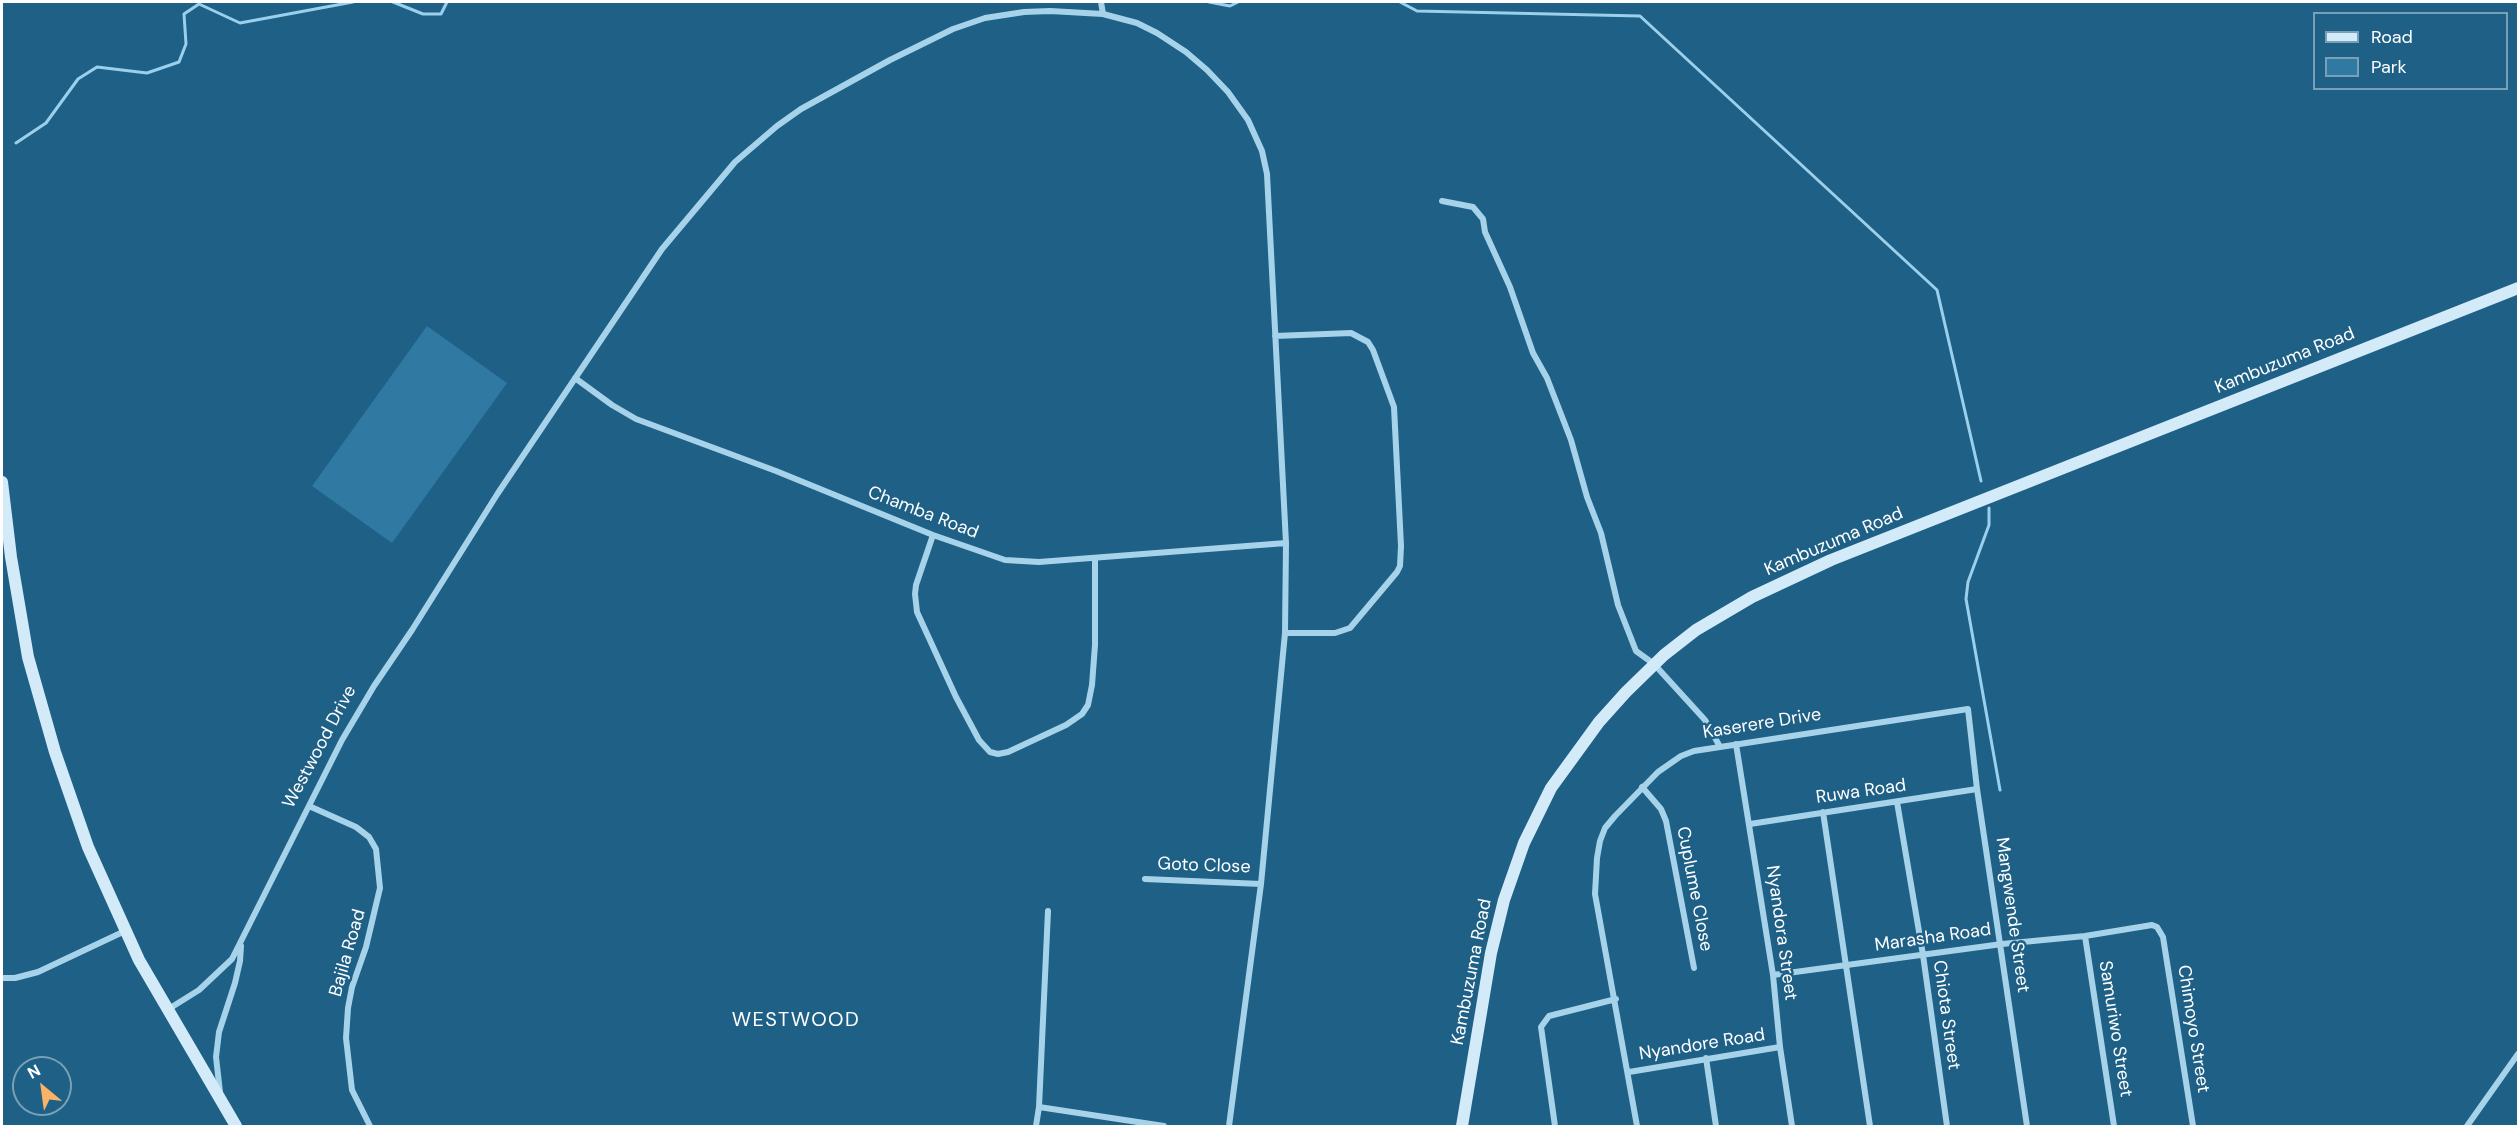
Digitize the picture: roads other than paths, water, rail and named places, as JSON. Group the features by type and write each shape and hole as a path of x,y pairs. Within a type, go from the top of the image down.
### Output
{"main road":[{"name":"Kambuzuma Road","path":"1462,1126 1491,953 1504,900 1524,843 1551,788 1599,723 1654,664 1696,630 1752,597 1831,560 2518,288"},
{"path":"2,482 23,634 36,688 88,847 125,932 167,1010 236,1126"}],"street":[{"path":"1101,2 1103,14"},
{"name":"Westwood Drive","path":"167,1010 199,990 222,971 232,959 342,740 374,686 575,378 678,227 735,162 789,117 890,60 969,23 1024,12 1103,14 1137,23 1157,33 1186,52 1221,84 1253,129 1262,151 1267,174 1286,543 1285,633 1261,884 1229,1126"},
{"path":"1442,201 1473,207 1483,219 1485,232 1510,287 1533,353 1546,378 1571,440 1587,497 1601,533 1618,605 1636,651 1654,664 1706,720 1719,745"},
{"path":"1275,336 1351,333 1368,342 1373,350 1394,407 1401,546 1400,566 1397,572 1350,628 1335,633 1285,633"},
{"name":"Chamba Road","path":"575,378 636,419 776,471 933,535 994,557 1015,562 1286,543"},
{"path":"933,535 916,585 917,612 956,697 979,740 990,752 998,754 1008,752 1066,726 1082,714 1088,705 1095,645 1095,558"},
{"name":"Kaserere Drive","path":"1636,1126 1629,1072 1596,894 1597,858 1605,828 1642,787 1681,756 1694,751 1719,745 1968,708"},
{"name":"Mangwende Street","path":"1968,708 1977,789 2002,944 2027,1126"},
{"name":"Nyandora Street","path":"1736,744 1773,975 1780,1047 1792,1126"},
{"name":"Cuplume Close","path":"1642,787 1661,809 1666,821 1676,862 1681,907 1694,968"},
{"name":"Ruwa Road","path":"1749,824 1977,789"},
{"name":"Chiota Street","path":"1897,802 1923,955 1947,1126"},
{"name":"Bajila Road","path":"309,806 356,827 369,837 376,849 380,871 377,907 348,1008 347,1059 352,1090 370,1126"},
{"path":"1823,812 1870,1126"},
{"name":"Goto Close","path":"1145,879 1261,884"},
{"path":"1036,1126 1039,1107 1048,911"},
{"name":"Marasha Road","path":"1773,975 2002,944 2085,936 2152,925 2157,927 2163,937"},
{"path":"2,978 15,978 38,972 125,932"},
{"name":"Samuriwo Street","path":"2085,936 2114,1126"},
{"name":"Chimoyo Street","path":"2163,937 2193,1126"},
{"path":"221,1101 216,1057 219,1032 240,961 241,943"},
{"path":"1555,1126 1541,1027 1550,1016 1616,999"},
{"name":"Nyandore Road","path":"1629,1072 1780,1047"},
{"path":"2467,1126 2518,1054"},
{"path":"1706,1058 1716,1126"},
{"path":"1039,1107 1164,1126"}],"waterway":[{"path":"16,143 46,123 78,79 97,67 147,73 179,62 186,44 184,14 199,4 240,23 353,2"},
{"path":"393,2 423,14 441,14 447,2"},
{"path":"1209,2 1230,6 1238,2"},
{"path":"1400,2 1417,11 1640,16 1937,290 1981,481"},
{"path":"1989,508 1989,525 1968,582 1966,599 2000,790"}],"district":[{"name":"WESTWOOD","path":"796,1021"}]}
